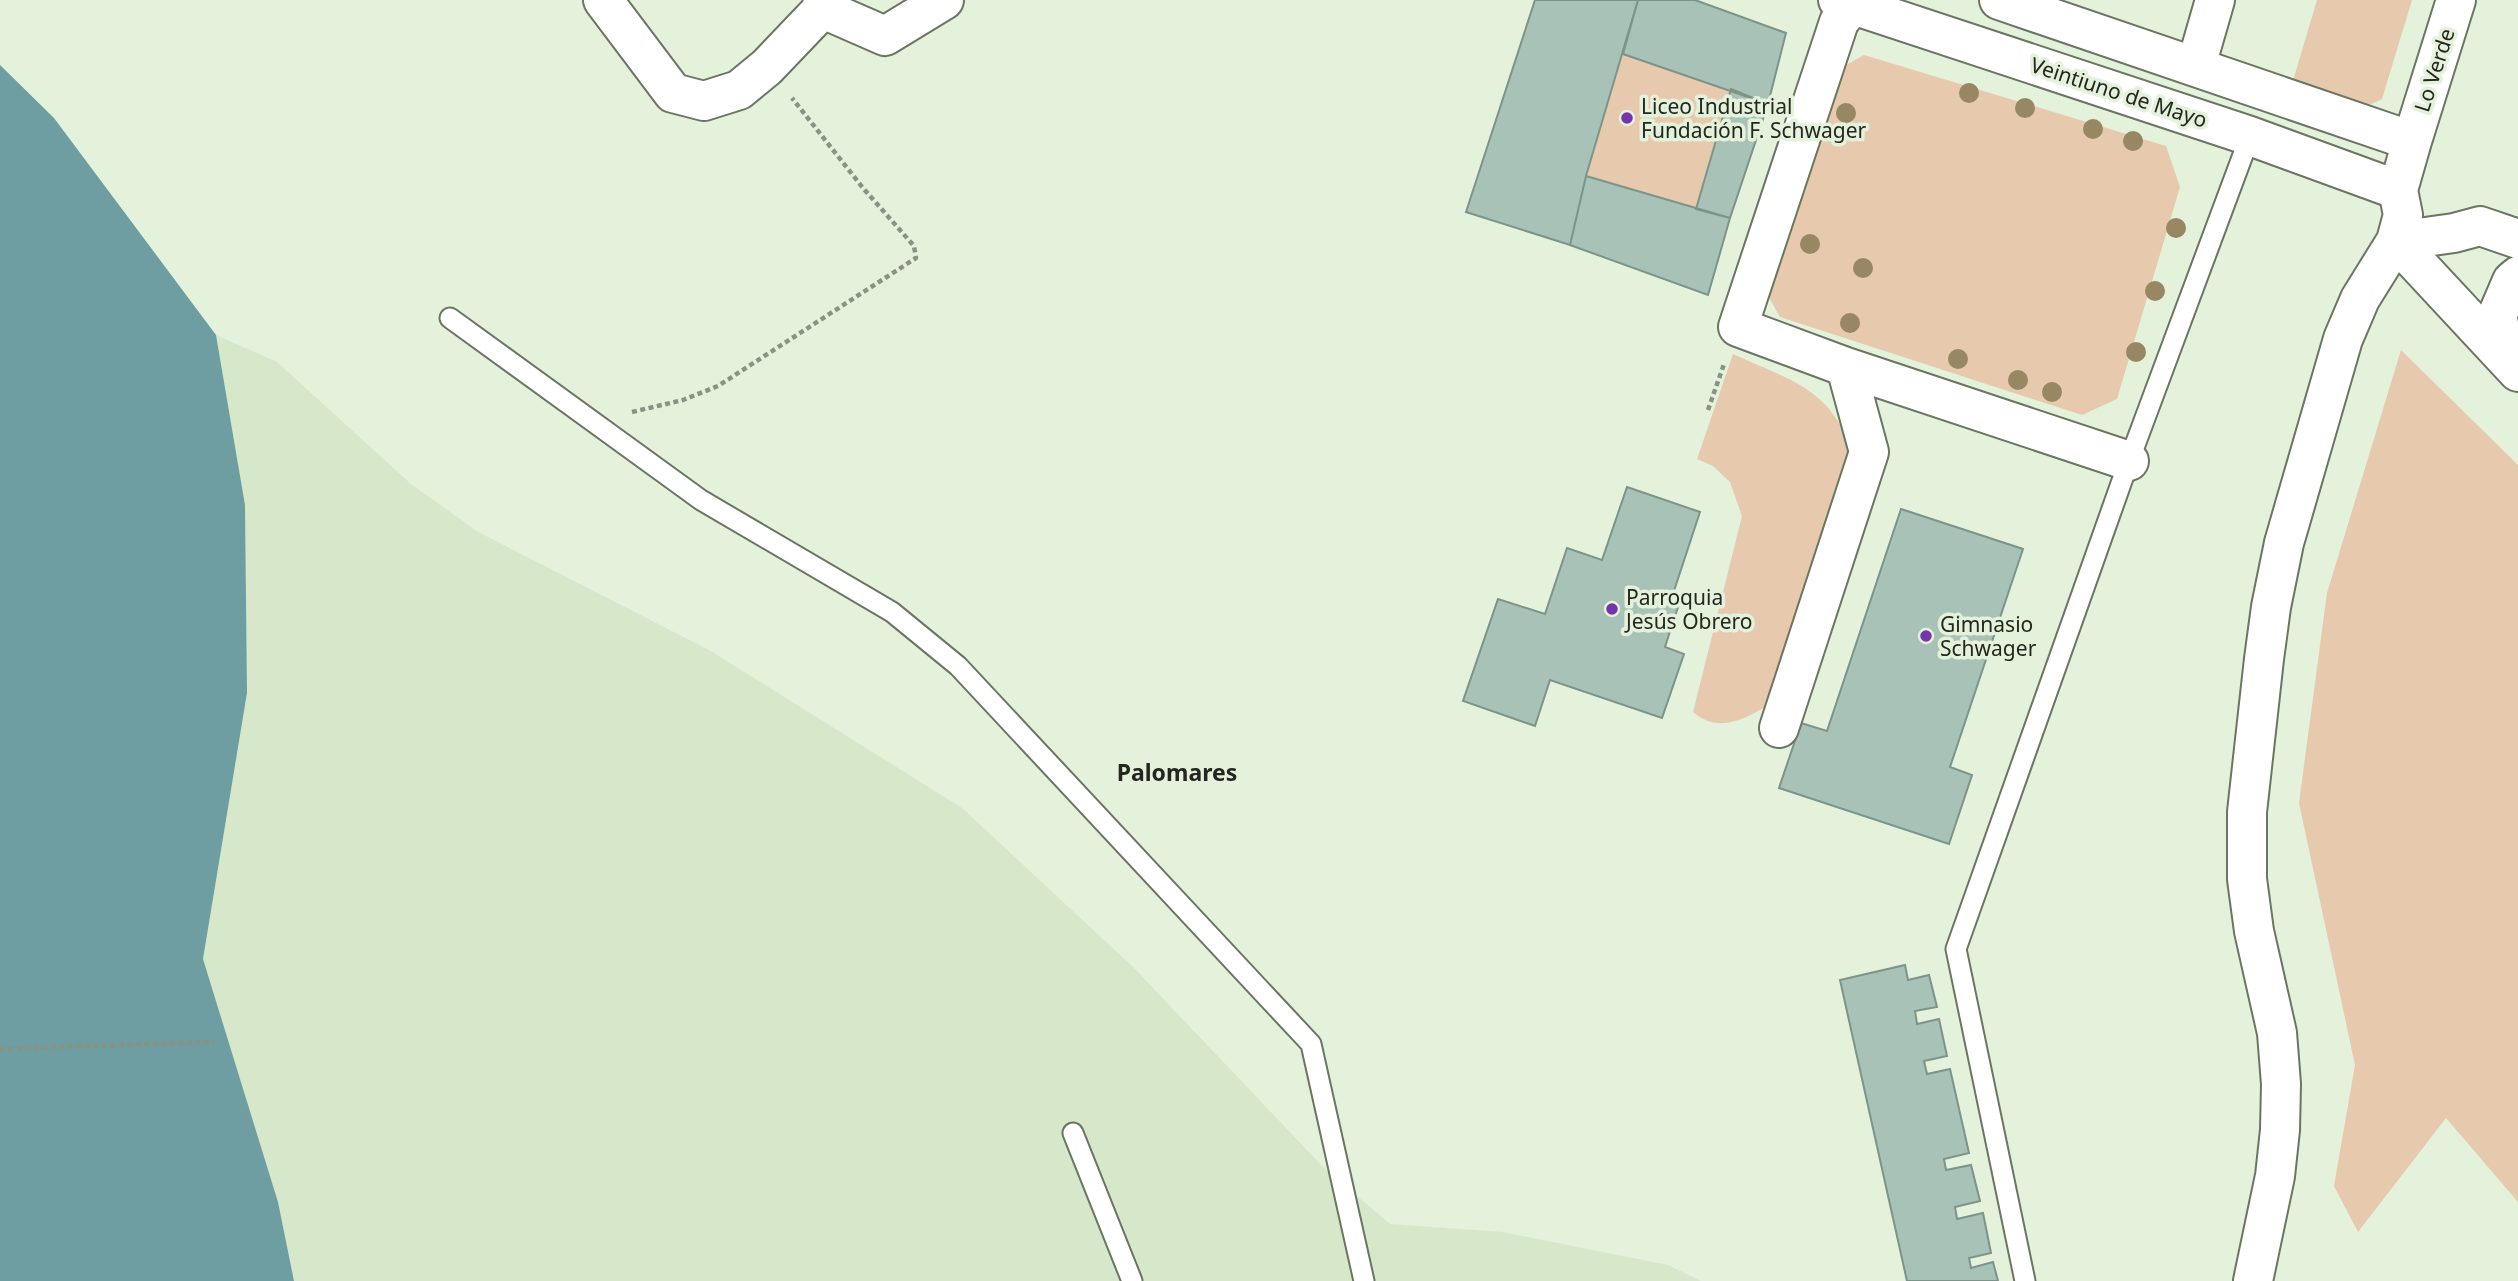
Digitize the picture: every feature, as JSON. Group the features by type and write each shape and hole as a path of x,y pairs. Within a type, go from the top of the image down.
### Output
{"street":[{"path":"603,0 673,93 704,101 739,90 768,67 826,4 886,36 944,0"},
{"path":"1999,0 2412,141 2398,190 2403,215 2396,241 2360,299 2343,339 2284,543 2265,646 2247,812 2247,879 2253,931 2277,1033 2281,1084 2275,1176 2253,1281"},
{"path":"2196,66 2215,0"},
{"name":"Lo Verde","path":"2412,141 2456,0"},
{"path":"1845,2 1738,327 1846,367 2129,461"},
{"name":"Veintiuno de Mayo","path":"1845,2 2250,136 2398,190"},
{"path":"2396,241 2454,233 2480,226 2518,239"},
{"path":"2396,241 2513,367"},
{"path":"2513,367 2497,316 2512,281 2518,276"},
{"path":"1779,728 1868,452 1846,367"}],"lane":[{"path":"2025,1281 1956,950 2129,461 2250,136"},
{"path":"450,318 701,500 892,612 958,666 1311,1044 1364,1281"},
{"path":"1073,1133 1132,1281"}],"path":[{"path":"592,421 683,400 718,386 916,258 914,246 863,188 768,67"},
{"path":"0,1048 214,1042"}],"shaded area":[{"path":"2317,0 2412,0 2382,99 2367,106 2292,84"},
{"path":"1623,54 1731,89 1696,209 1586,176"},
{"path":"1864,55 2166,146 2180,187 2117,399 2082,415 1780,317 1763,287 1834,72"},
{"path":"216,335 277,362 411,484 478,532 709,650 962,808 1133,967 1323,1167 1390,1224 1502,1232 1668,1265 1701,1281 294,1281 278,1202 203,959 247,693 245,505"},
{"path":"2401,350 2518,465 2518,1202 2446,1118 2358,1232 2334,1186 2355,1065 2299,803 2327,593"},
{"path":"1733,354 1789,379 1820,399 1843,430 1851,451 1773,702 1753,714 1723,723 1703,719 1693,712 1742,516 1730,482 1713,466 1697,459"}],"water":[{"path":"0,65 54,118 216,335 245,505 247,693 203,959 278,1202 294,1281 0,1281"}],"building":[{"path":"1535,0 1638,0 1586,176 1570,245 1466,212"},
{"path":"1638,0 1695,0 1786,33 1768,104 1623,54"},
{"path":"1731,89 1768,104 1730,218 1696,209"},
{"path":"1586,176 1730,218 1708,295 1570,245"},
{"name":"Parroquia Jesús Obrero","path":"1627,487 1700,512 1672,597 1679,604 1665,647 1684,654 1662,718 1550,680 1535,726 1463,701 1498,599 1545,614 1567,548 1602,560"},
{"name":"Gimnasio Schwager","path":"1901,509 2023,549 1950,767 1972,775 1949,844 1779,788 1801,723 1827,731"},
{"path":"1905,965 1908,980 1929,975 1937,1007 1915,1011 1917,1024 1939,1019 1947,1056 1924,1061 1927,1074 1950,1069 1969,1153 1944,1159 1946,1170 1971,1165 1980,1201 1955,1207 1957,1219 1983,1213 1991,1253 1969,1258 1971,1268 1993,1262 1998,1281 1907,1281 1840,980"}],"place":[{"name":"Liceo Industrial Fundación F. Schwager","path":"1627,118"},
{"name":"Parroquia Jesús Obrero","path":"1612,609"},
{"name":"Gimnasio Schwager","path":"1926,636"}],"district":[{"name":"Palomares","path":"1177,772"}]}
